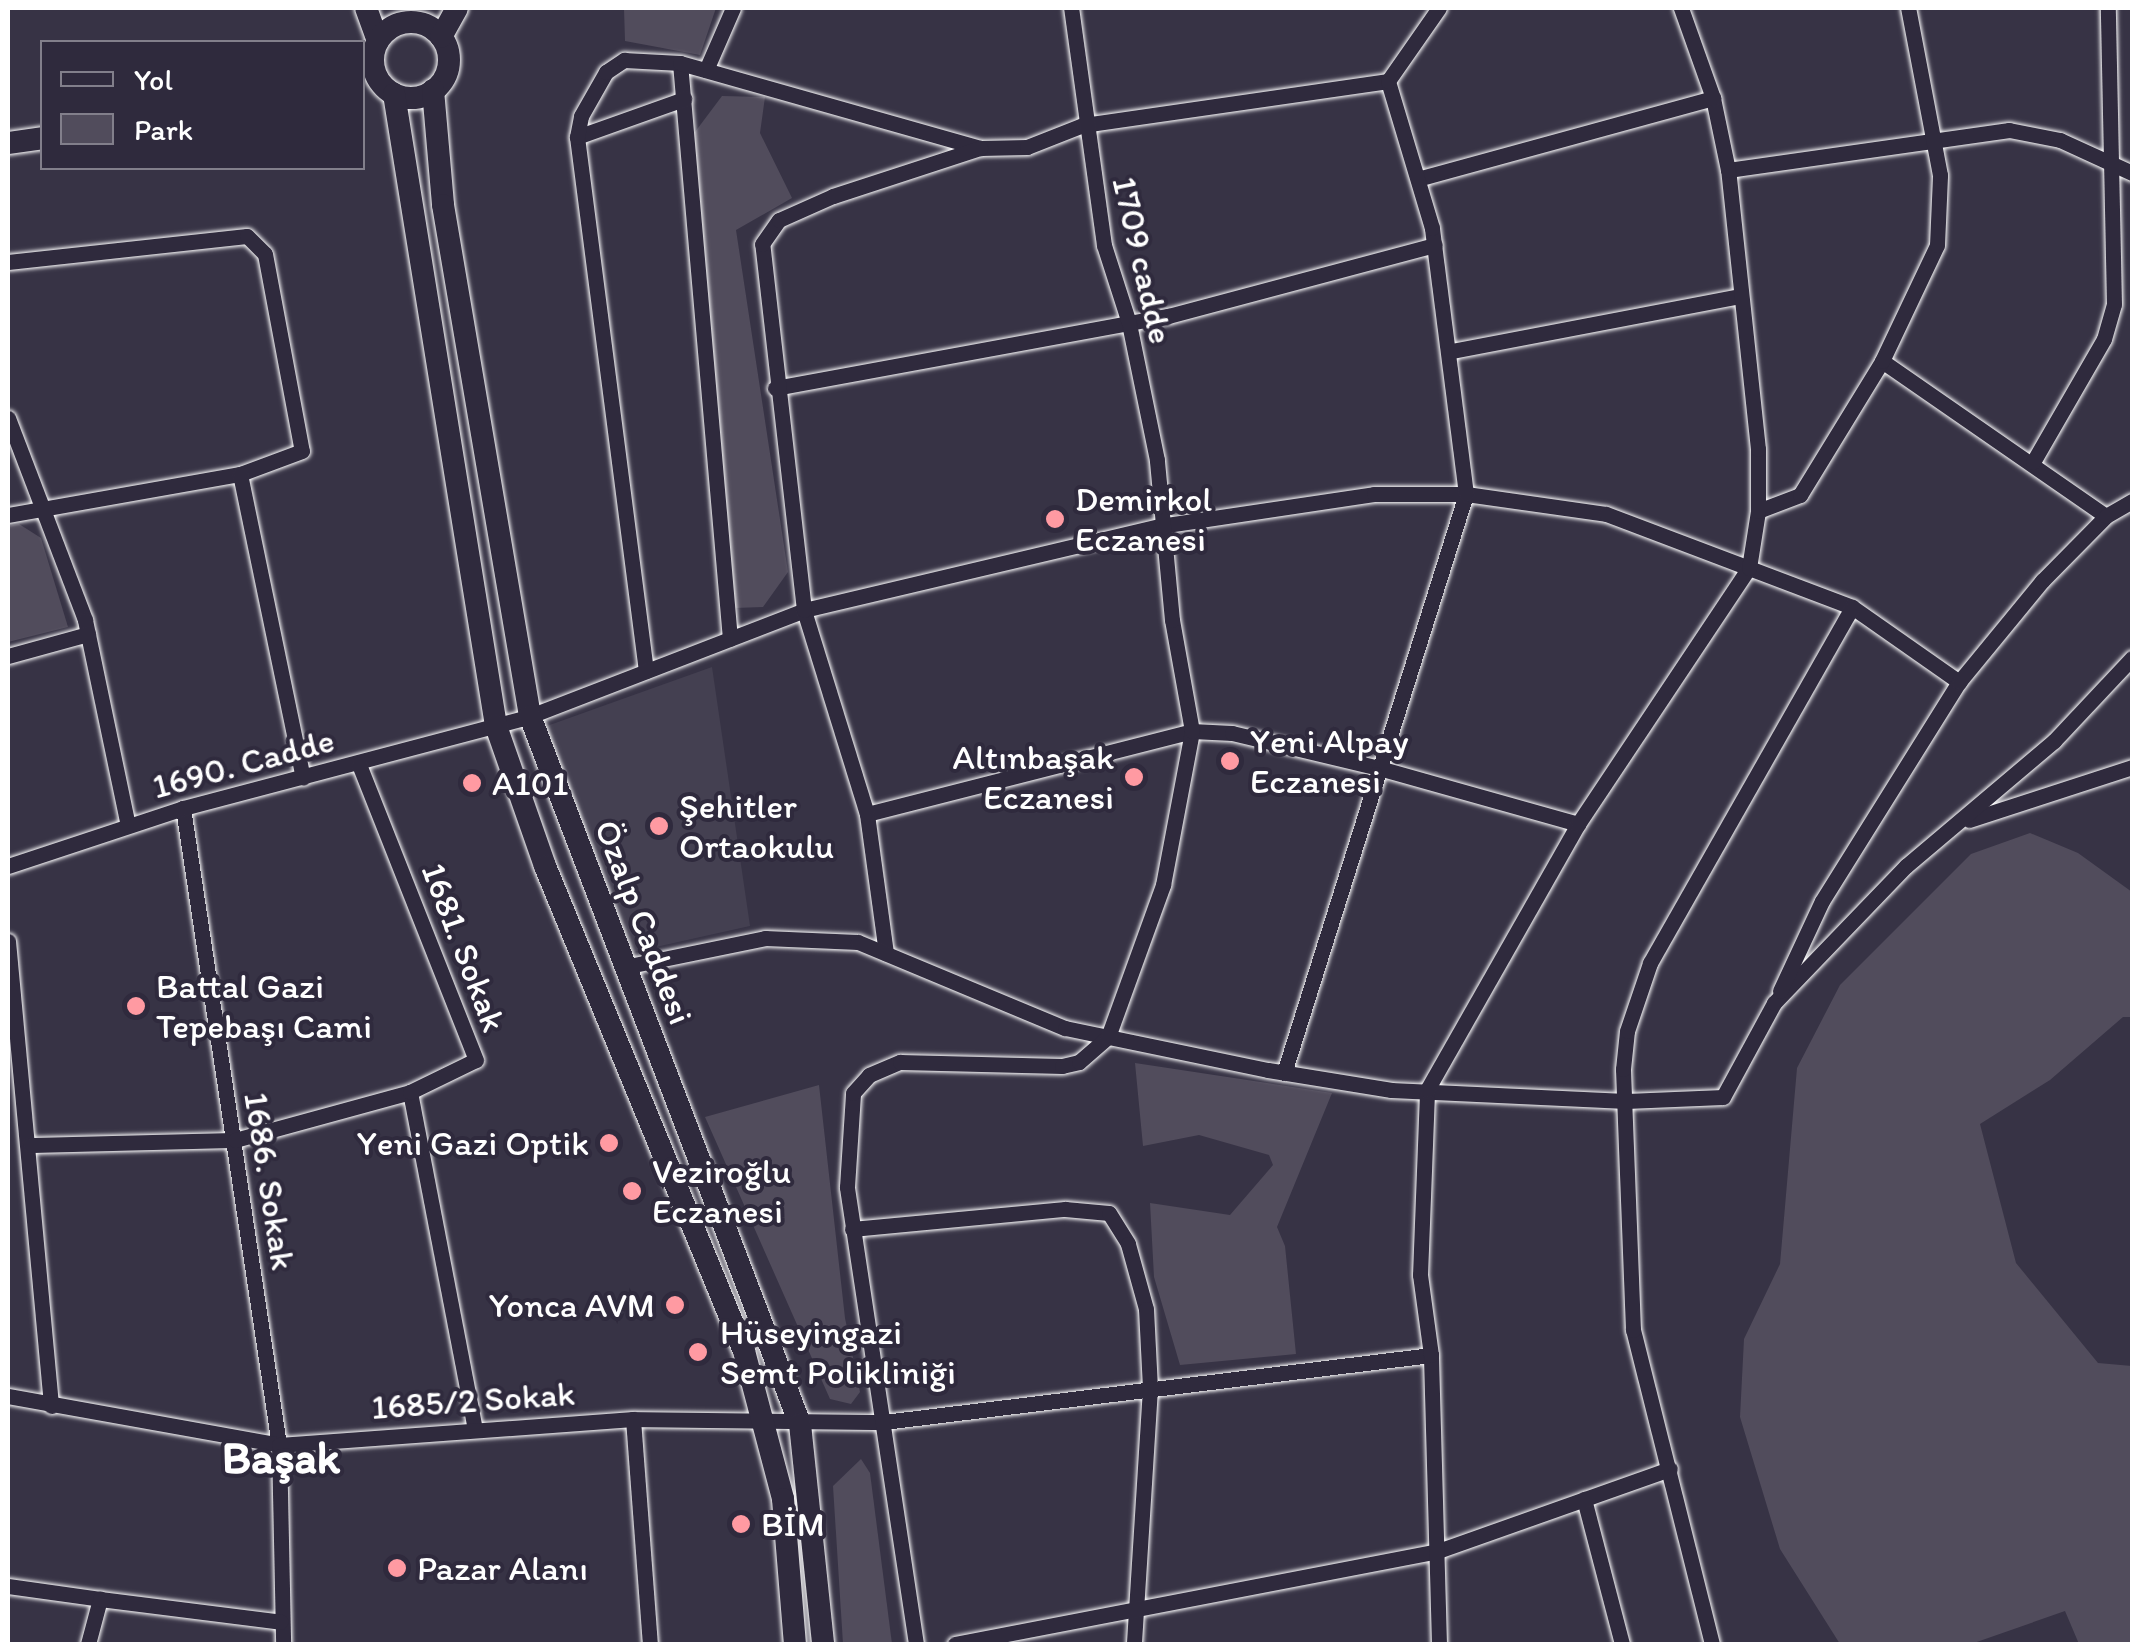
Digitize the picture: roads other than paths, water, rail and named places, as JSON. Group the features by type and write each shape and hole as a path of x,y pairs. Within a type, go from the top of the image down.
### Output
{"main road":[{"path":"366,8 378,41 373,64 380,89 410,98 433,90 447,71 441,37 456,8"},
{"path":"378,41 408,15 441,37"},
{"name":"Özalp Caddesi","path":"380,89 496,726 766,1421 783,1499 795,1644"},
{"name":"Özalp Caddesi","path":"433,90 443,205 530,716 624,967 766,1322 800,1424 823,1644"},
{"path":"8,143 40,138"}],"street":[{"path":"706,70 733,8"},
{"name":"1709 cadde","path":"1071,8 1083,124 1104,245 1129,324 1157,460 1160,526 1192,731 1163,885 1108,1037"},
{"path":"646,671 577,137 581,116 606,72 624,60 680,62 981,148 1027,147 1083,124 1388,81 1438,8"},
{"path":"1439,1644 1432,1356 1420,1275 1427,1090 1578,824 1749,568 1758,511 1728,170 1713,98 1681,8"},
{"path":"1758,511 1800,495 1882,361 1937,245 1940,175 1908,8"},
{"path":"2033,462 2104,339 2114,304 2116,166 2108,8"},
{"path":"680,62 730,639"},
{"path":"1284,1073 1466,494 1452,351 1435,245 1421,178 1388,81"},
{"path":"1421,178 1713,98"},
{"path":"577,137 684,100"},
{"path":"1728,170 2009,130 2060,140 2132,173"},
{"path":"886,953 867,814 804,610 775,388 762,244 779,220 981,148"},
{"path":"8,262 247,236 266,254 302,451 240,474 8,514"},
{"path":"775,388 1129,324 1435,245"},
{"path":"1452,351 1740,296"},
{"path":"1882,361 2106,516"},
{"path":"8,418 88,634 128,826"},
{"path":"240,474 303,778"},
{"name":"1690. Cadde","path":"8,866 182,808 530,716 804,610 1160,526 1374,494 1466,494 1606,514 1852,608 1960,682"},
{"path":"624,967 766,938 858,942 1065,1028 1284,1073 1427,1090 1626,1101 1723,1097 1774,1003 1822,901 1960,682 2042,582 2106,516 2132,501"},
{"path":"1712,1644 1633,1330 1627,1030 1650,963 1852,608"},
{"path":"8,656 88,634"},
{"path":"1774,1003 1906,866 1965,821 2054,742 2132,658"},
{"path":"867,814 1192,731 1232,733 1379,768 1578,824"},
{"name":"1681. Sokak","path":"30,1144 236,1140 410,1092 476,1060 359,764"},
{"path":"1965,821 2132,767"},
{"name":"1686. Sokak","path":"182,808 236,1140 278,1444 283,1644"},
{"path":"8,942 30,1144 51,1406"},
{"path":"916,1644 852,1228 846,1124 853,1093 869,1075 918,1061 1062,1066 1079,1062 1108,1037"},
{"path":"410,1092 475,1430"},
{"path":"852,1228 1065,1209 1109,1213 1128,1244 1146,1310 1150,1388 1134,1644"},
{"name":"1685/2 Sokak","path":"8,1396 278,1444 634,1419 800,1424 884,1422 1432,1356"},
{"path":"634,1419 650,1644"},
{"path":"955,1644 1438,1551 1670,1469"},
{"path":"1584,1499 1622,1644"},
{"path":"8,1586 281,1622"},
{"path":"88,1644 100,1599"}],"place":[{"name":"Demirkol Eczanesi","path":"1055,519"},
{"name":"Yeni Alpay Eczanesi","path":"1230,761"},
{"name":"Altınbaşak Eczanesi","path":"1134,777"},
{"name":"A101","path":"472,783"},
{"name":"Şehitler Ortaokulu","path":"659,826"},
{"name":"Battal Gazi Tepebaşı Cami","path":"136,1006"},
{"name":"Yeni Gazi Optik","path":"609,1143"},
{"name":"Veziroğlu Eczanesi","path":"632,1191"},
{"name":"Yonca AVM","path":"675,1305"},
{"name":"Hüseyingazi Semt Polikliniği","path":"698,1352"},
{"name":"BİM","path":"741,1524"},
{"name":"Pazar Alanı","path":"397,1568"}],"district":[{"name":"Başak","path":"281,1458"}]}
